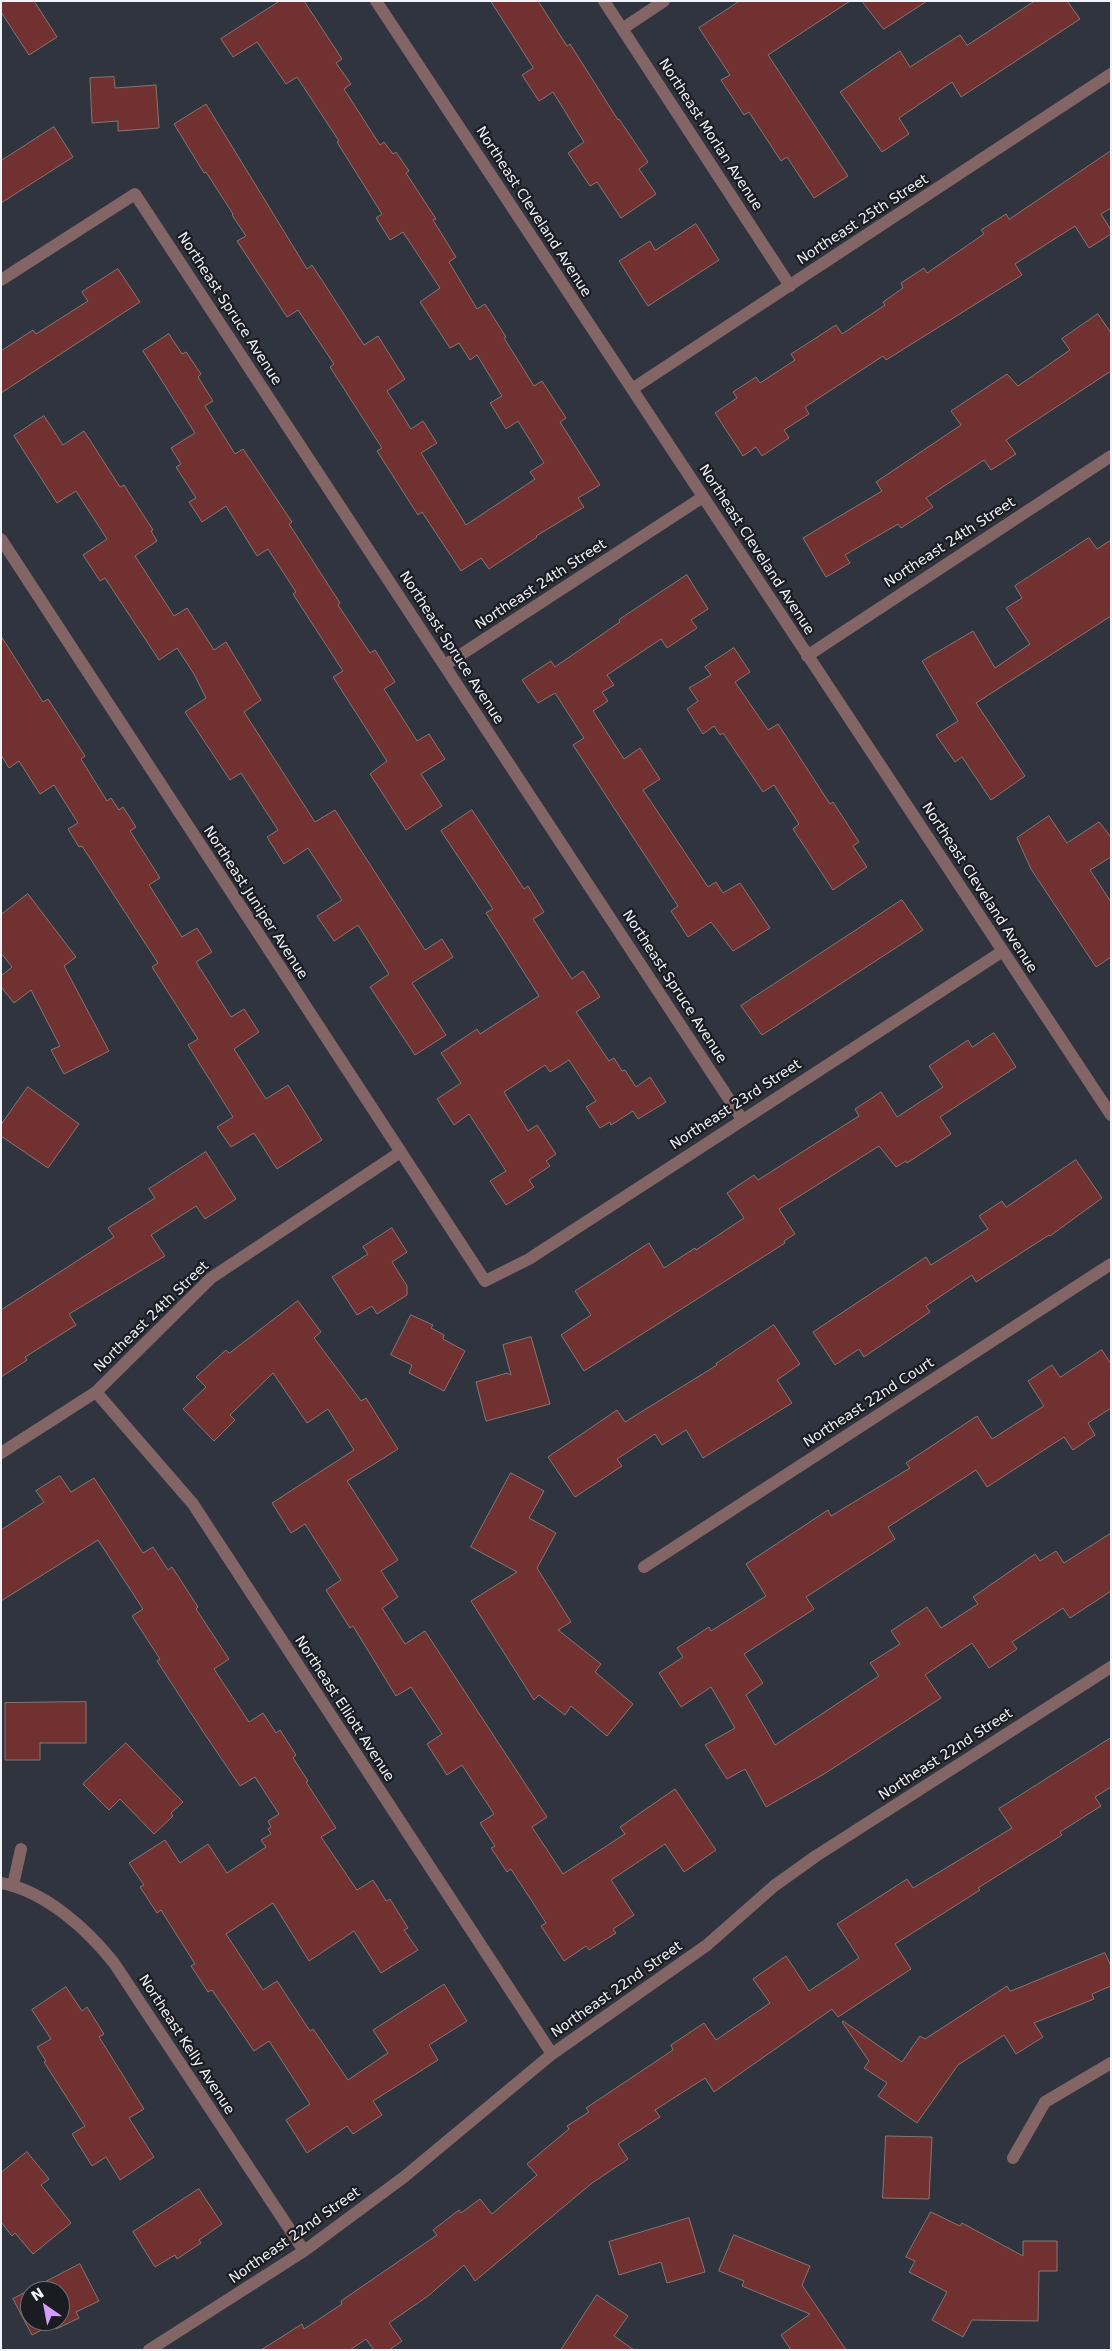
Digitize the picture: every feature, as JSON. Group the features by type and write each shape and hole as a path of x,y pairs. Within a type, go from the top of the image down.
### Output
{"street":[{"name":"Northeast Cleveland Avenue","path":"376,1 1111,1115"},
{"name":"Northeast Morlan Avenue","path":"604,1 790,286"},
{"path":"622,29 664,1"},
{"name":"Northeast 25th Street","path":"632,389 1111,74"},
{"name":"Northeast Spruce Avenue","path":"1,280 135,194 742,1119"},
{"name":"Northeast 24th Street","path":"807,656 1111,456"},
{"name":"Northeast 24th Street","path":"445,665 703,497"},
{"name":"Northeast Juniper Avenue","path":"1,539 484,1281"},
{"name":"Northeast 23rd Street","path":"484,1281 529,1259 1003,951"},
{"name":"Northeast 24th Street","path":"1,1453 96,1392 211,1278 399,1153"},
{"name":"Northeast 22nd Court","path":"644,1567 1111,1264"},
{"name":"Northeast Elliott Avenue","path":"96,1392 193,1504 552,2054"},
{"name":"Northeast 22nd Street","path":"149,2350 304,2251 404,2177 552,2054 707,1945 774,1886 816,1856 1111,1667"},
{"path":"7,1884 21,1849"},
{"name":"Northeast Kelly Avenue","path":"7,1884 64,1912 93,1936 114,1963 304,2251"},
{"path":"1013,2158 1045,2102 1111,2063"}],"building":[{"path":"1,1 34,1 57,37 29,55 1,12"},
{"path":"280,1 304,1 342,59 336,63 351,84 344,89 380,145 384,142 393,154 396,152 409,171 406,173 436,219 433,220 456,257 449,262 477,309 485,304 534,386 542,381 566,418 560,422 600,485 578,498 584,507 536,536 489,569 481,558 461,571 422,512 418,515 377,451 382,448 330,367 334,364 298,310 287,317 237,241 246,236 174,124 206,104 307,269 312,265 364,345 378,336 405,379 387,391 411,429 423,421 437,443 421,453 466,525 535,479 530,472 544,463 518,421 506,429 490,403 502,396 477,355 470,360 459,343 450,348 420,302 440,288 403,232 390,240 376,218 382,214 337,142 339,141 297,77 286,84 257,42 233,57 221,39"},
{"path":"491,1 538,1 567,46 570,44 618,120 648,162 639,169 656,194 621,218 597,182 590,186 568,153 584,142 553,92 539,101 522,75 533,68"},
{"path":"740,1 850,1 768,55 848,176 814,198 787,157 781,161 749,112 744,115 721,80 730,75 699,28"},
{"path":"862,1 927,1 884,29"},
{"path":"1035,1 1067,1 1080,19 961,97 952,82 899,118 909,134 882,152 840,92 900,51 910,67 960,35 967,45"},
{"path":"114,77 115,88 156,85 159,128 118,131 118,121 92,123 90,78"},
{"path":"54,127 73,157 1,203 1,161"},
{"path":"1111,151 1111,208 1101,214 1111,230 1111,234 1089,248 1075,226 1015,264 1022,275 886,360 883,356 805,407 809,414 784,430 789,438 762,456 756,447 743,456 715,413 737,398 733,392 756,377 760,383 795,360 791,354 836,325 842,334 885,305 883,302 903,288 901,283 924,268 927,273 984,234 981,230 1006,214 1009,219"},
{"path":"696,224 719,260 648,306 619,261 650,241 655,250"},
{"path":"118,269 140,302 1,393 1,351 33,330 36,334 88,301 82,292"},
{"path":"1098,314 1111,333 1111,371 1006,440 1016,454 991,470 984,460 926,498 933,507 901,528 898,524 845,555 850,563 826,577 803,538 882,491 876,482 961,425 951,411 1007,374 1018,386 1070,350 1062,339"},
{"path":"169,334 182,354 186,352 201,374 198,377 213,401 205,406 235,454 243,449 292,522 289,524 340,603 338,605 370,653 375,650 395,682 384,689 417,741 429,734 445,759 421,774 442,806 406,830 370,774 387,761 333,677 343,671 293,594 296,592 268,549 257,556 226,506 202,522 189,502 196,498 176,467 181,464 171,448 195,433 143,351"},
{"path":"44,416 63,445 84,431 120,487 124,485 153,530 151,531 157,541 135,556 174,616 187,608 214,650 226,642 261,700 244,712 315,822 335,810 425,950 442,939 453,957 412,983 446,1035 415,1055 370,987 389,974 358,925 334,941 317,916 342,900 308,848 284,864 267,837 278,830 241,773 230,780 185,712 206,698 194,674 177,648 159,660 105,578 100,581 83,555 107,539 76,491 57,503 14,436"},
{"path":"1089,538 1097,549 1111,540 1111,616 976,703 1025,776 991,800 962,757 955,762 936,735 958,721 922,661 973,631 995,668 1030,644 1006,608 1022,598 1015,586"},
{"path":"687,575 708,609 691,620 697,628 667,648 661,639 607,675 614,685 602,692 608,701 593,711 624,759 640,748 660,779 643,790 708,887 716,882 723,893 740,883 770,928 733,951 711,922 688,937 671,911 678,906 573,745 584,738 555,693 538,703 522,680 551,661 555,667 620,622 619,620"},
{"path":"1,636 43,702 48,699 85,756 81,759 107,801 111,798 119,810 123,807 136,827 130,831 160,878 149,885 182,937 197,928 212,952 196,962 231,1017 244,1009 259,1032 234,1049 266,1099 288,1085 322,1140 277,1169 254,1133 231,1147 217,1127 233,1117 188,1045 198,1039 152,967 158,963 82,846 79,847 68,829 78,823 54,785 40,794 19,761 9,768 1,755"},
{"path":"734,648 750,672 735,682 768,730 778,724 830,804 833,802 859,842 853,846 867,867 833,890 793,829 799,824 774,785 763,792 723,733 720,735 714,726 703,734 687,709 698,701 689,688 711,675 705,667"},
{"path":"472,810 524,889 528,886 544,912 533,919 572,979 583,971 600,997 576,1012 609,1061 614,1058 622,1071 625,1070 636,1087 650,1077 666,1102 638,1119 633,1111 611,1125 610,1122 600,1128 586,1107 596,1101 569,1060 550,1072 545,1065 504,1092 528,1131 537,1125 556,1154 546,1161 550,1166 529,1180 534,1187 506,1205 490,1181 506,1171 469,1114 454,1125 437,1099 461,1083 441,1053 477,1029 480,1034 539,996 486,913 493,909 441,831"},
{"path":"1049,816 1067,843 1099,822 1111,837 1111,857 1090,870 1111,902 1111,957 1096,967 1031,869 1017,838"},
{"path":"28,894 76,957 64,966 109,1051 64,1074 51,1050 60,1046 31,990 14,1003 1,987 1,976 12,967 1,953 1,915"},
{"path":"902,900 923,930 762,1035 741,1006"},
{"path":"994,1033 1016,1067 940,1117 951,1134 907,1163 906,1161 896,1167 879,1146 779,1209 795,1234 784,1241 785,1243 584,1371 561,1335 591,1315 575,1291 649,1243 664,1268 695,1248 696,1250 744,1218 727,1193 754,1175 758,1180 859,1116 855,1109 881,1092 897,1117 943,1087 929,1066 968,1040 972,1047"},
{"path":"28,1087 79,1124 48,1168 1,1136 1,1125"},
{"path":"206,1152 236,1199 205,1219 196,1206 151,1235 165,1256 69,1314 76,1325 25,1357 27,1360 1,1377 1,1310 114,1237 108,1228 155,1198 149,1189"},
{"path":"1076,1160 1102,1198 1050,1236 976,1282 972,1275 926,1306 930,1312 864,1357 859,1349 835,1365 813,1332 926,1257 931,1265 988,1229 979,1216 1002,1201 1006,1207"},
{"path":"392,1228 407,1252 392,1262 407,1286 407,1295 377,1314 372,1306 357,1315 332,1277 368,1254 363,1247"},
{"path":"298,1301 321,1332 314,1338 361,1401 366,1398 398,1449 347,1481 398,1560 381,1571 398,1597 382,1608 405,1644 425,1631 547,1817 532,1827 563,1874 625,1834 620,1827 675,1789 716,1850 684,1872 665,1844 611,1880 634,1915 613,1929 616,1933 589,1950 586,1946 564,1961 541,1926 546,1923 511,1869 507,1872 491,1848 495,1846 480,1823 494,1814 462,1765 447,1775 427,1744 442,1734 411,1687 396,1696 353,1626 350,1628 326,1590 341,1580 305,1524 291,1533 272,1503 354,1450 328,1409 307,1423 273,1373 230,1415 235,1420 214,1441 183,1409 206,1387 196,1377 226,1350 229,1353"},
{"path":"411,1315 433,1325 431,1328 444,1335 443,1339 465,1351 444,1391 409,1373 412,1365 391,1355"},
{"path":"774,1325 800,1364 777,1380 792,1403 703,1458 686,1430 662,1445 655,1434 617,1459 622,1466 575,1497 548,1457 617,1410 625,1422 717,1365"},
{"path":"531,1337 550,1404 486,1421 476,1382 507,1373 511,1375 503,1345"},
{"path":"1102,1350 1111,1364 1111,1408 1088,1423 1095,1435 1073,1450 1064,1437 987,1487 976,1470 888,1527 895,1539 806,1597 814,1609 744,1654 763,1683 746,1695 775,1745 879,1676 870,1663 900,1644 891,1631 927,1607 941,1628 978,1604 973,1597 1035,1554 1040,1561 1056,1551 1064,1563 1111,1533 1111,1591 1070,1618 1063,1608 1012,1642 1017,1649 989,1668 972,1643 925,1675 941,1698 824,1774 766,1807 745,1769 727,1779 705,1745 735,1728 711,1687 681,1707 659,1673 683,1657 677,1648 709,1627 711,1631 766,1596 746,1564 828,1510 831,1516 910,1468 906,1463 977,1416 992,1439 1044,1406 1028,1381 1052,1365 1060,1377"},
{"path":"511,1473 544,1491 529,1518 556,1533 537,1568 571,1622 558,1630 601,1664 595,1672 633,1704 607,1736 571,1706 565,1715 539,1695 534,1700 471,1601 517,1572 471,1547"},
{"path":"60,1476 71,1492 94,1478 143,1553 153,1547 168,1570 172,1567 198,1607 196,1609 229,1659 214,1669 249,1722 263,1713 276,1733 280,1730 296,1755 293,1758 308,1781 306,1782 336,1828 321,1837 357,1890 373,1880 386,1901 390,1899 408,1928 404,1930 418,1950 381,1973 354,1931 309,1961 273,1903 226,1934 263,1990 277,1981 310,2031 313,2029 348,2080 388,2053 373,2030 444,1984 467,2021 429,2045 438,2060 373,2101 382,2115 353,2134 347,2126 307,2153 286,2120 310,2104 269,2041 254,2051 212,1990 208,1992 191,1966 195,1964 161,1910 157,1913 140,1887 144,1885 129,1863 165,1840 180,1863 208,1844 227,1873 266,1847 261,1840 271,1834 268,1829 271,1827 268,1821 279,1814 255,1777 240,1786 202,1730 157,1661 160,1659 132,1616 143,1609 98,1540 1,1601 1,1530 44,1502 36,1491"},
{"path":"86,1702 86,1743 40,1743 40,1760 5,1760 5,1703"},
{"path":"1111,1738 1111,1787 1095,1797 1101,1806 1060,1832 1062,1835 978,1888 980,1890 895,1944 911,1969 838,2017 832,2009 714,2092 705,2078 655,2110 660,2117 618,2144 628,2159 592,2183 475,2281 464,2265 428,2296 389,2323 402,2341 389,2350 374,2350 366,2339 350,2350 261,2350 302,2324 304,2329 342,2304 341,2301 437,2235 433,2230 459,2210 461,2213 480,2199 492,2214 537,2175 527,2164 569,2129 567,2126 589,2112 586,2108 673,2050 671,2045 704,2023 716,2040 770,2003 753,1979 786,1956 809,1991 859,1958 837,1924 907,1879 913,1888 1012,1828 999,1809"},
{"path":"126,1743 183,1802 171,1813 173,1816 154,1834 120,1799 109,1810 83,1784"},
{"path":"1105,1953 1111,1966 1111,1986 1092,1994 1094,1999 1034,2023 1043,2037 1016,2054 1004,2035 958,2065 917,2123 878,2096 887,2083 864,2068 869,2061 842,2022 902,2062 920,2036 925,2039 1007,1986 1010,1991"},
{"path":"66,1987 82,2011 87,2007 104,2034 99,2037 144,2109 129,2118 154,2157 120,2180 106,2157 92,2166 72,2134 85,2126 44,2062 46,2061 37,2047 51,2039 32,2010"},
{"path":"886,2136 932,2137 929,2199 883,2198"},
{"path":"27,2152 49,2179 41,2185 71,2223 33,2254 15,2233 12,2236 1,2222 1,2173"},
{"path":"199,2189 222,2224 199,2240 201,2243 177,2259 175,2255 155,2267 133,2232"},
{"path":"931,2212 960,2226 962,2223 1023,2256 1023,2241 1057,2241 1057,2271 1039,2271 1038,2321 972,2320 963,2337 932,2320 947,2292 909,2272 915,2261 906,2257"},
{"path":"689,2218 705,2272 667,2283 661,2262 619,2275 609,2242"},
{"path":"734,2235 810,2266 802,2285 846,2350 791,2350 781,2335 810,2314 742,2286 744,2281 719,2271"},
{"path":"80,2264 99,2301 76,2312 79,2318 70,2322 70,2281 47,2281"},
{"path":"20,2295 20,2312 13,2299"},
{"path":"597,2295 628,2316 614,2336 634,2350 561,2350"},
{"path":"30,2331 40,2331 32,2335"}]}
